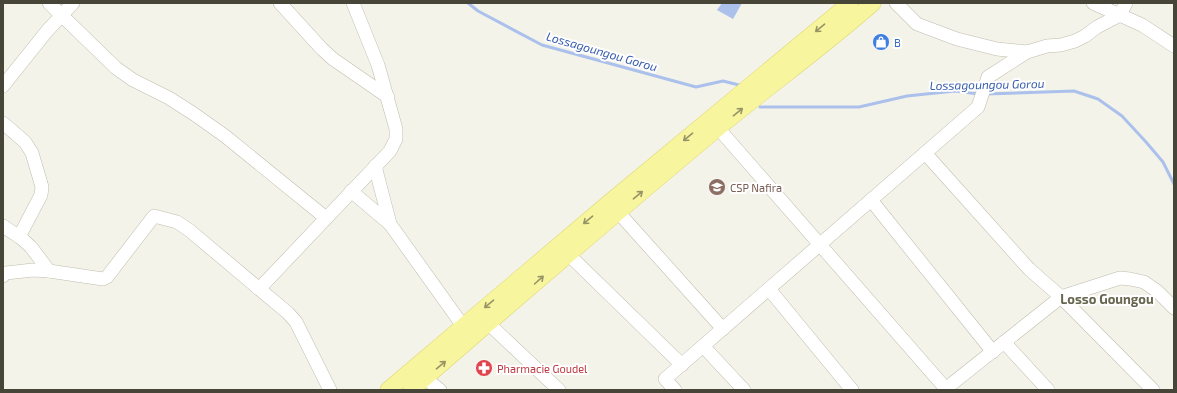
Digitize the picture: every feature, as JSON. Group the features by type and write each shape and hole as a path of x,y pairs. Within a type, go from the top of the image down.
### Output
{"main road":[{"path":"388,390 617,196 848,8 873,3"},
{"path":"411,390 568,254 718,128 848,8"}],"street":[{"path":"49,3 116,68 133,80 169,98 225,136 326,218"},
{"path":"3,86 47,31 63,16 73,3"},
{"path":"280,3 333,59 388,97"},
{"path":"259,289 390,151 396,139 396,129 378,65 353,3"},
{"path":"896,3 917,24 957,39 997,49 1027,52"},
{"path":"1093,3 1123,9 1142,25 1174,46"},
{"path":"675,390 665,379 978,107 988,77 1027,52 1047,46 1061,45 1085,36 1123,9"},
{"path":"3,123 25,142 32,153 42,187 41,195 19,237"},
{"path":"718,128 946,390 1061,297 1120,278 1144,282 1174,308"},
{"path":"925,153 1029,269 1061,297 1153,390"},
{"path":"375,166 390,224"},
{"path":"351,192 390,224 463,326"},
{"path":"871,200 993,352"},
{"path":"618,212 723,329"},
{"path":"3,276 6,273 33,270 49,271 98,279 108,277 154,216 177,222 189,230 296,322 330,390"},
{"path":"3,226 19,237 31,248 49,271"},
{"path":"568,254 682,365"},
{"path":"769,288 852,390"},
{"path":"489,324 559,390"},
{"path":"1004,342 1048,390"},
{"path":"703,346 744,390"},
{"path":"425,378 440,390"}],"water":[{"path":"722,3 742,3 733,19 717,10"}],"waterway":[{"name":"Lossagoungou Gorou","path":"468,3 478,11 542,45 696,87 723,81 739,85"},
{"name":"Lossagoungou Gorou","path":"760,107 859,107 907,96 955,91 979,94"},
{"name":"Lossagoungou Gorou","path":"985,94 1074,91 1098,99 1122,116 1146,142 1163,162 1174,184"}],"place":[{"name":"B","path":"881,42"},
{"name":"CSP Nafira","path":"717,187"},
{"name":"Pharmacie Goudel","path":"484,368"}],"district":[{"name":"Losso Goungou","path":"1107,299"}]}
